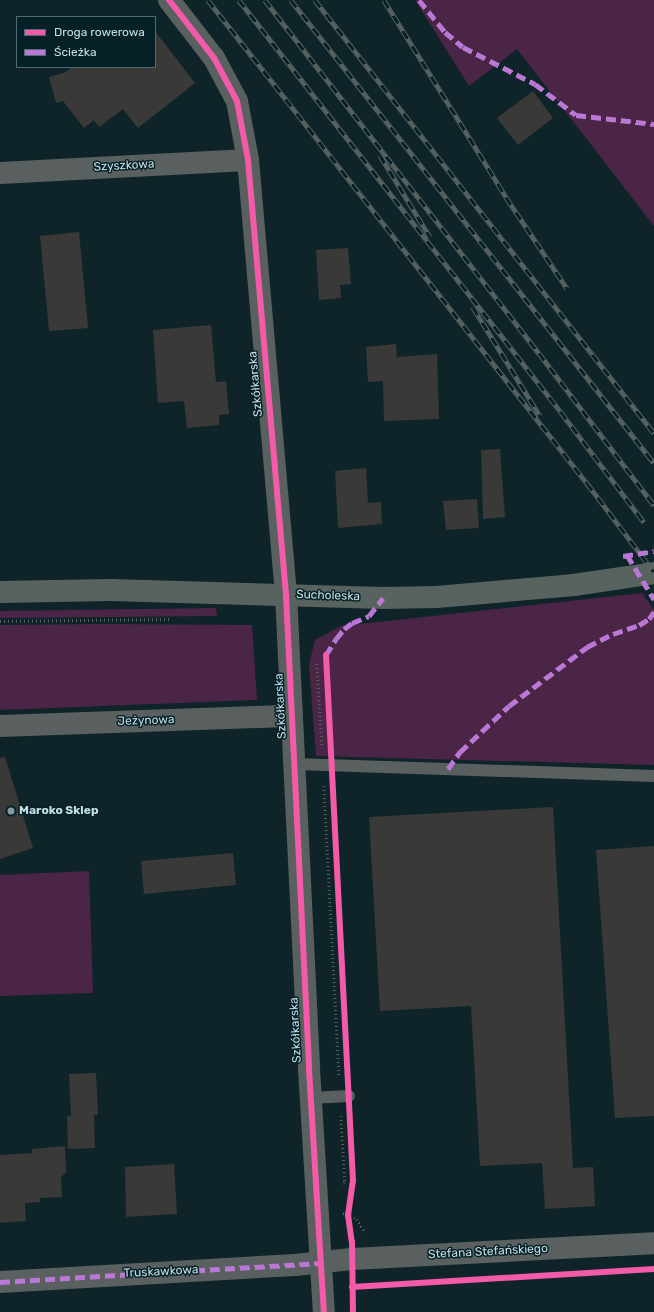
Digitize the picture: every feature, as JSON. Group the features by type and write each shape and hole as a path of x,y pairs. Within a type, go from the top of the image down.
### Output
{"street":[{"name":"Szkółkarska","path":"169,0 214,58 238,102 248,160 286,595 311,1098 324,1312"},
{"name":"Szyszkowa","path":"0,173 248,160"},
{"name":"Sucholeska","path":"0,592 111,590 383,598 437,597 574,585 654,573"},
{"name":"Jeżynowa","path":"0,726 292,716"},
{"name":"Stefana Stefańskiego","path":"321,1263 352,1259 654,1243"},
{"name":"Truskawkowa","path":"0,1282 321,1263"}],"lane":[{"path":"295,764 654,776"},
{"path":"311,1098 345,1096"}],"path":[{"path":"0,621 178,619"},
{"path":"317,664 345,1096 345,1182 341,1191"},
{"path":"338,1210 357,1219 367,1239"}],"shaded area":[{"path":"415,0 654,0 654,226 517,49 469,86"},
{"path":"642,593 654,610 654,765 316,756 309,664 315,640 341,626"},
{"path":"216,608 217,616 0,618 0,611"},
{"path":"0,625 252,625 257,700 0,710"},
{"path":"89,871 93,993 0,996 0,875"}],"building":[{"path":"156,32 195,83 138,128 123,109 99,127 94,120 84,128 63,101 56,103 49,77 66,72 71,68 156,68"},
{"path":"533,91 553,118 518,145 497,118"},
{"path":"79,232 88,328 49,331 40,236"},
{"path":"348,248 351,284 340,285 341,298 319,300 316,250"},
{"path":"211,325 216,382 226,381 229,414 219,415 219,425 187,428 184,401 158,403 153,330"},
{"path":"396,344 397,357 437,354 439,419 384,421 383,381 368,382 366,347"},
{"path":"500,449 505,517 483,519 481,450"},
{"path":"366,468 368,503 381,502 382,524 338,528 335,471"},
{"path":"477,499 479,528 446,530 443,501"},
{"name":"Maroko Sklep","path":"5,757 33,848 0,859 0,758"},
{"path":"553,807 573,1168 593,1167 595,1206 545,1209 542,1163 480,1166 471,1006 380,1011 369,817"},
{"path":"654,846 654,1116 615,1118 596,850"},
{"path":"233,853 236,885 144,894 141,861"},
{"path":"96,1073 98,1115 94,1115 95,1148 68,1149 67,1116 71,1116 69,1074"},
{"path":"65,1146 66,1172 61,1177 62,1197 40,1198 40,1202 25,1203 26,1221 0,1223 0,1155 32,1153 32,1149"},
{"path":"174,1164 177,1214 126,1217 125,1167"}],"railway":[{"path":"208,0 590,487"},
{"path":"239,0 561,412 644,522"},
{"path":"265,0 539,353 654,505"},
{"path":"291,0 654,463"},
{"path":"315,0 654,433"},
{"path":"384,0 506,197 567,288"},
{"path":"380,155 430,237"},
{"path":"473,307 540,416"},
{"path":"587,483 654,572"}],"marked path":[{"path":"419,0 445,32 463,47 535,84 576,115 654,124"},
{"path":"623,556 654,551"},
{"path":"627,555 654,599"},
{"path":"326,655 344,629 352,623 369,616 383,598"},
{"path":"448,769 460,752 509,706 587,647 613,634 639,625 649,619 654,612"},
{"path":"0,1282 321,1263"}],"cycle path":[{"path":"169,0 214,58 237,101 248,160 286,595 309,1069 324,1312"},
{"path":"326,655 353,1180 348,1215 352,1242 353,1312"},
{"path":"352,1287 654,1269"}],"place":[{"name":"Maroko Sklep","path":"11,811"}]}
